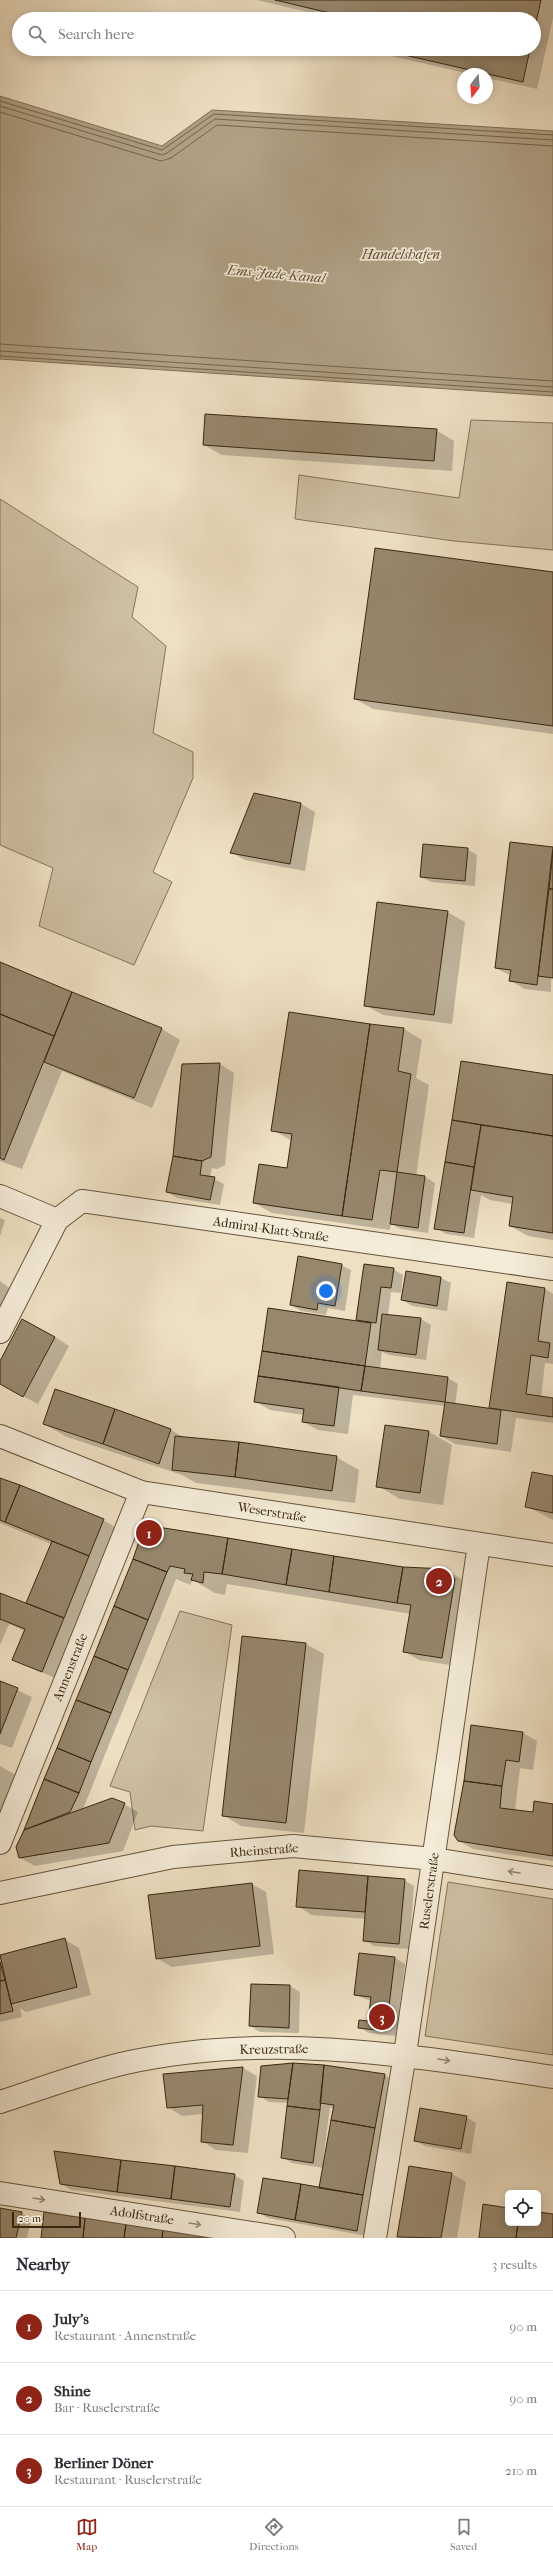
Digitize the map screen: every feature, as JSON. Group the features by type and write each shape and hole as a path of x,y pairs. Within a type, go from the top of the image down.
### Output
{"street":[{"path":"0,1196 57,1220 0,1332"},
{"name":"Admiral-Klatt-Straße","path":"57,1220 82,1201 553,1269"},
{"name":"Weserstraße","path":"0,1436 140,1492 553,1555"},
{"name":"Annenstraße","path":"0,1843 140,1492"},
{"name":"Ruselerstraße","path":"375,2238 405,2054 479,1544"},
{"name":"Rheinstraße","path":"0,1893 173,1857 293,1846 434,1859 553,1878"},
{"name":"Kreuzstraße","path":"0,2102 122,2064 182,2054 253,2048 320,2048 405,2054 553,2077"},
{"name":"Adolfstraße","path":"0,2193 284,2238"}],"shaded area":[{"path":"471,420 553,423 553,550 454,541 295,519 299,475 459,498"},
{"path":"0,499 138,587 132,617 166,646 153,733 193,752 193,778 153,872 172,882 134,965 39,926 53,868 0,845"},
{"path":"180,1611 232,1625 203,1831 151,1826 135,1830 130,1792 110,1786"},
{"path":"448,1882 553,1899 553,2055 425,2036"}],"water":[{"name":"Handelshafen","path":"0,96 162,146 212,110 553,131 553,396 0,359"}],"building":[{"path":"275,0 541,0 538,12 326,12"},
{"path":"409,56 529,56 523,82 493,75 493,68 461,68"},
{"path":"205,414 437,429 434,461 203,445"},
{"path":"375,548 553,572 553,726 354,699"},
{"path":"254,793 301,803 290,864 230,853"},
{"path":"510,842 553,847 537,985 509,981 511,970 495,968"},
{"path":"423,844 468,848 465,881 420,877"},
{"path":"553,851 553,889 549,889"},
{"path":"549,889 553,889 553,978 538,976"},
{"path":"377,902 448,911 434,1015 364,1006"},
{"path":"0,962 72,992 54,1036 0,1014"},
{"path":"72,992 162,1028 134,1098 44,1062"},
{"path":"289,1012 370,1024 342,1216 253,1203 259,1164 287,1168 292,1134 271,1131"},
{"path":"0,1014 54,1036 4,1160 0,1158"},
{"path":"370,1024 404,1028 398,1071 411,1074 397,1172 380,1170 372,1220 342,1216"},
{"path":"461,1061 553,1075 553,1136 452,1120"},
{"path":"220,1063 211,1157 202,1161 173,1156 182,1064"},
{"path":"452,1120 481,1125 474,1167 445,1162"},
{"path":"481,1125 553,1136 553,1233 509,1226 513,1197 471,1190"},
{"path":"173,1156 202,1161 200,1175 215,1177 210,1200 166,1192"},
{"path":"445,1162 474,1167 464,1233 434,1229"},
{"path":"397,1172 425,1176 418,1228 390,1224"},
{"path":"298,1256 342,1264 335,1306 318,1303 317,1310 290,1305"},
{"path":"364,1264 394,1268 391,1288 381,1287 376,1323 356,1320"},
{"path":"406,1271 441,1277 437,1306 401,1300"},
{"path":"507,1282 545,1288 538,1341 550,1343 548,1358 531,1355 526,1394 553,1398 553,1417 489,1408"},
{"path":"268,1308 371,1323 365,1366 262,1351"},
{"path":"382,1314 421,1318 416,1355 378,1350"},
{"path":"22,1319 55,1337 23,1397 0,1384 0,1361"},
{"path":"262,1351 365,1366 361,1391 258,1376"},
{"path":"365,1366 448,1377 445,1402 361,1391"},
{"path":"258,1376 339,1387 334,1426 302,1422 304,1409 254,1402"},
{"path":"55,1389 115,1409 103,1444 43,1424"},
{"path":"445,1402 501,1410 497,1444 440,1436"},
{"path":"115,1409 171,1429 159,1464 103,1444"},
{"path":"385,1425 429,1431 420,1493 376,1487"},
{"path":"175,1436 239,1442 235,1477 172,1470"},
{"path":"239,1442 337,1456 332,1491 235,1477"},
{"path":"532,1472 553,1476 553,1513 525,1507"},
{"path":"0,1478 20,1485 5,1522 0,1520"},
{"path":"20,1485 104,1519 89,1556 5,1522"},
{"path":"151,1526 228,1538 222,1574 204,1572 203,1583 191,1580 193,1574 184,1573 185,1569 170,1566 167,1572 133,1559 143,1530"},
{"path":"228,1538 292,1549 286,1585 222,1574"},
{"path":"52,1541 89,1556 64,1618 26,1603"},
{"path":"292,1549 334,1556 329,1592 286,1585"},
{"path":"334,1556 403,1567 397,1603 329,1592"},
{"path":"133,1559 167,1572 148,1620 114,1606"},
{"path":"403,1567 446,1569 455,1579 442,1658 403,1652 411,1605 397,1603"},
{"path":"0,1593 64,1618 42,1672 12,1660 25,1629 0,1619"},
{"path":"114,1606 148,1620 128,1670 94,1656"},
{"path":"242,1636 306,1643 286,1823 222,1816"},
{"path":"94,1656 128,1670 111,1713 76,1700"},
{"path":"0,1681 18,1688 0,1734"},
{"path":"76,1700 111,1713 91,1762 57,1748"},
{"path":"471,1725 523,1732 519,1762 506,1760 502,1786 464,1781"},
{"path":"57,1748 91,1762 79,1793 44,1779"},
{"path":"44,1779 79,1793 70,1812 24,1830"},
{"path":"464,1781 502,1786 500,1808 533,1812 534,1801 553,1804 553,1856 458,1841 454,1835"},
{"path":"112,1798 125,1803 109,1843 19,1858 16,1847 24,1830"},
{"path":"299,1870 368,1876 365,1912 296,1907"},
{"path":"368,1876 405,1879 399,1944 363,1941"},
{"path":"252,1883 260,1946 156,1959 148,1895"},
{"path":"65,1938 77,1987 11,2004 0,1955"},
{"path":"359,1953 395,1957 386,2031 358,2028 359,2020 368,2021 371,1997 354,1995"},
{"path":"0,1962 5,1980 0,1981"},
{"path":"5,1980 13,2011 0,2014 0,1981"},
{"path":"251,1984 290,1985 289,2028 249,2026"},
{"path":"293,2063 324,2065 320,2110 287,2106"},
{"path":"293,2063 288,2099 258,2097 261,2066"},
{"path":"324,2065 385,2074 375,2128 331,2120 334,2105 320,2103"},
{"path":"243,2067 233,2145 201,2142 203,2105 167,2108 163,2074"},
{"path":"287,2106 320,2110 313,2163 281,2158"},
{"path":"420,2108 467,2116 461,2149 414,2141"},
{"path":"331,2120 375,2128 363,2195 319,2188"},
{"path":"54,2151 121,2160 117,2192 60,2184"},
{"path":"121,2160 175,2166 171,2199 117,2192"},
{"path":"175,2166 235,2174 230,2207 171,2199"},
{"path":"409,2166 452,2173 441,2238 397,2237"},
{"path":"263,2178 301,2184 295,2220 257,2213"},
{"path":"301,2184 363,2195 357,2231 295,2220"},
{"path":"483,2204 505,2208 505,2226 518,2226 516,2238 479,2238"},
{"path":"0,2208 22,2212 16,2238 0,2238"},
{"path":"44,2212 85,2218 83,2238 41,2238"},
{"path":"541,2212 553,2214 553,2238 516,2238 518,2226 541,2226"},
{"path":"85,2218 126,2224 124,2238 83,2238"},
{"path":"126,2224 163,2230 162,2238 124,2238"},
{"path":"163,2230 216,2238 162,2238"}],"place":[{"name":"July's","path":"149,1533"},
{"name":"Shine","path":"439,1581"},
{"name":"Berliner Döner","path":"382,2017"}],"water label":[{"name":"Ems-Jade-Kanal","path":"276,274"}]}
